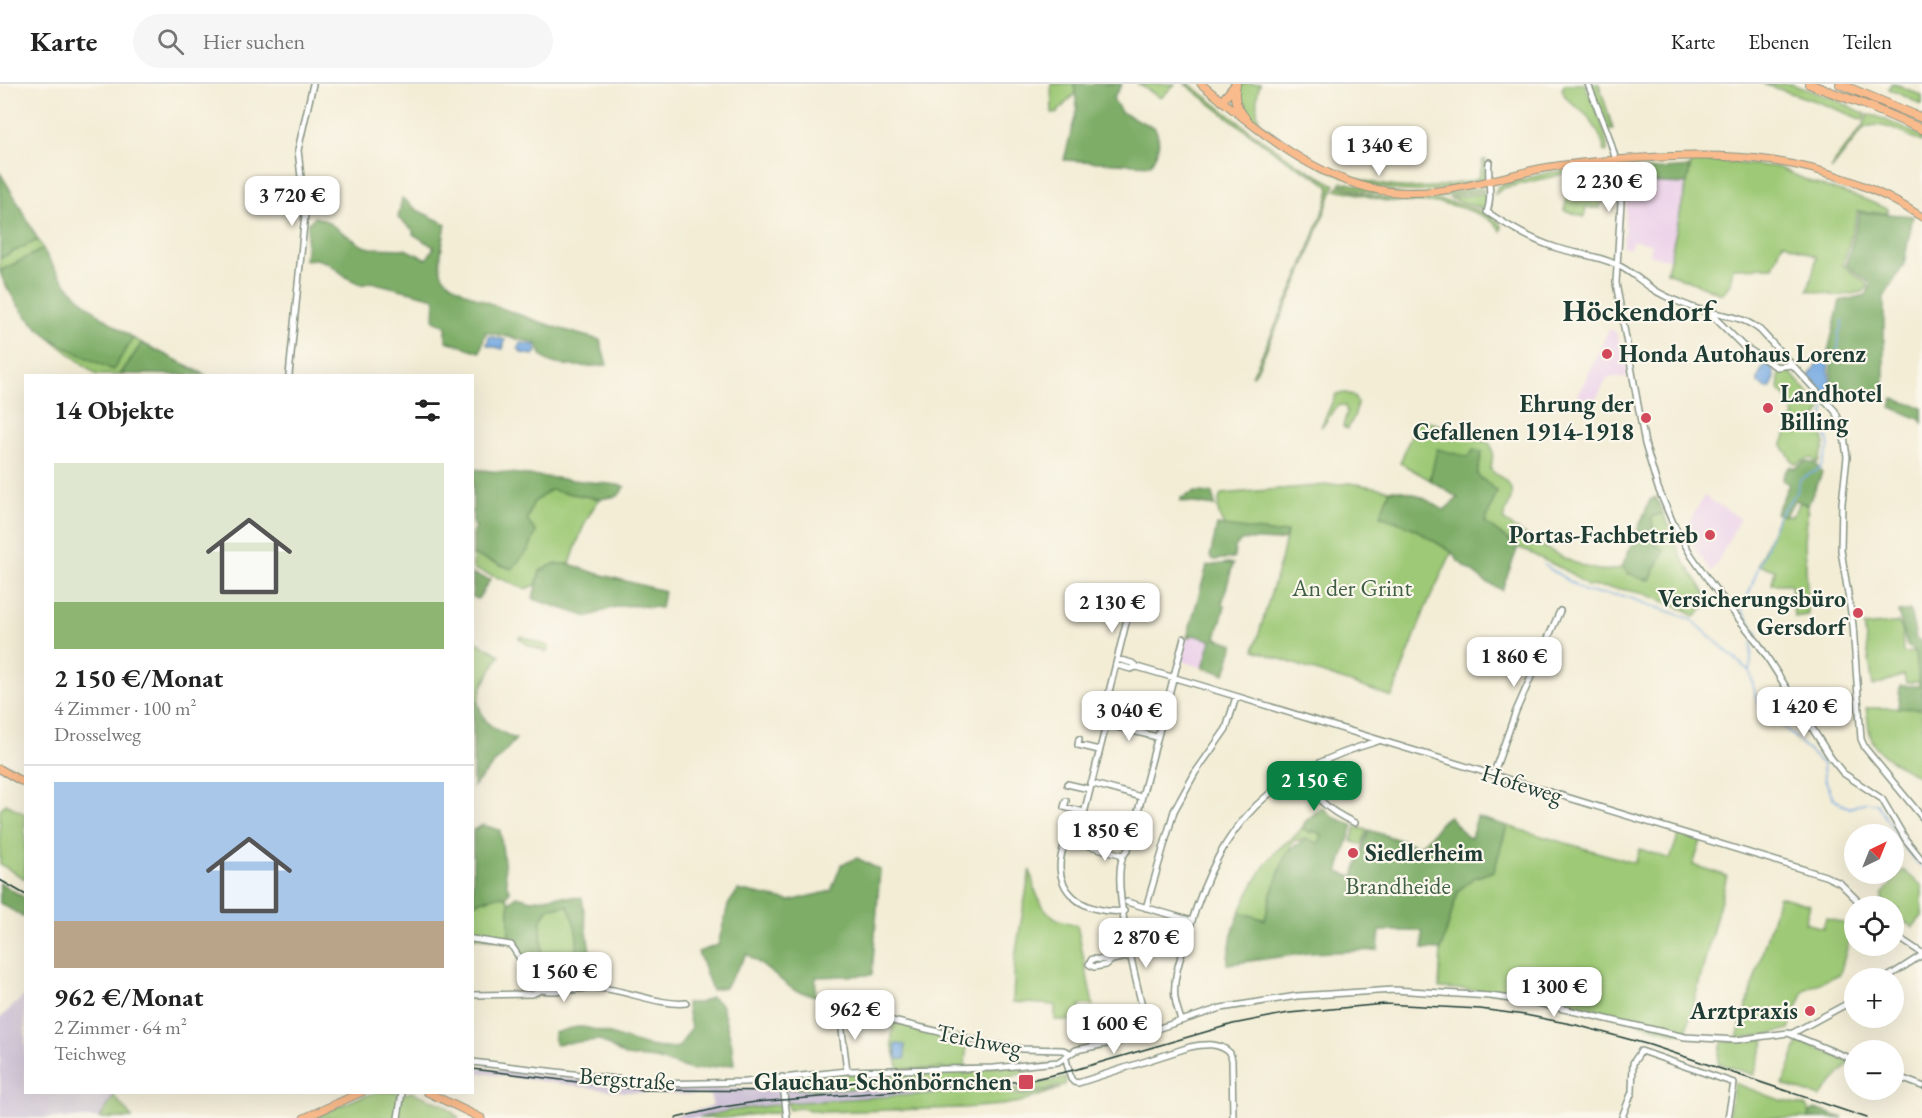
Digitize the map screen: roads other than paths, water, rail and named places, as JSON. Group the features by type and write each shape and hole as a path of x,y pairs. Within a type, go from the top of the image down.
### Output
{"highway":[{"path":"1222,101 1236,84"},
{"path":"1236,84 1234,95 1236,105 1245,118"},
{"path":"1809,84 1922,129"},
{"path":"1840,84 1922,118"}],"main road":[{"path":"1201,84 1317,168 1371,188 1410,194 1427,193 1489,182 1560,165 1682,155 1734,156 1786,162 1818,170 1884,195 1922,217"},
{"path":"0,769 24,783"},
{"path":"304,1118 358,1094"},
{"path":"431,1094 481,1118"}],"street":[{"path":"289,374 305,214 298,150 313,84"},
{"path":"1588,84 1616,160 1621,202 1616,283 1645,444 1658,488 1673,523 1704,575 1758,643 1831,758 1843,773 1881,799 1906,840 1922,860"},
{"path":"1488,162 1491,201 1487,212 1506,224 1556,248 1601,258 1617,265 1631,272 1654,290 1710,313 1729,315 1750,322 1835,411 1844,429 1847,457 1840,550 1853,625 1861,739 1865,748 1922,817"},
{"path":"1710,313 1743,346 1777,367 1791,365"},
{"path":"1493,775 1516,711 1560,611"},
{"path":"1077,842 1105,724 1103,716 1128,615"},
{"path":"1148,1031 1131,956 1120,882 1123,855 1128,849 1184,638"},
{"name":"Hofeweg","path":"1116,662 1132,663 1137,668 1825,876 1840,883 1853,896"},
{"path":"1146,908 1174,812 1189,783 1226,729 1236,697"},
{"path":"1105,724 1157,737"},
{"path":"1079,739 1078,745 1099,750"},
{"path":"1181,1020 1175,998 1175,981 1192,921 1212,868 1243,818 1281,784 1302,770 1335,755 1381,740"},
{"path":"1302,770 1315,795 1324,806 1355,823"},
{"path":"1067,784 1090,786 1141,797"},
{"path":"1066,801 1064,807 1084,812"},
{"path":"1123,855 1077,842 1067,843 1062,852 1060,871 1066,888 1077,901 1101,912 1124,911"},
{"path":"1127,902 1192,921"},
{"path":"474,939 511,945 541,990"},
{"path":"1901,968 1922,954 1904,942"},
{"path":"1112,960 1131,956"},
{"path":"474,994 532,994 541,990 557,992 606,988 683,1003"},
{"name":"Bergstraße","path":"474,1062 658,1084 746,1082 847,1071 994,1068 1058,1062 1076,1050 1116,1042 1221,1008 1314,994 1395,990 1533,1002 1607,1018 1672,1036 1736,1040 1791,1034"},
{"path":"1791,1034 1844,1005"},
{"name":"Teichweg","path":"847,1071 840,1014 876,1017 990,1044 1063,1050 1068,1056"},
{"path":"1791,1034 1844,1056"},
{"path":"1068,1056 1071,1079 1078,1083 1190,1047 1202,1044 1219,1046 1230,1053 1232,1060 1233,1118"},
{"path":"1042,1050 1042,1063"},
{"path":"1624,1118 1622,1117 1632,1092 1633,1064 1641,1051 1734,1083 1728,1118"},
{"path":"782,1077 787,1118"},
{"path":"1904,1079 1922,1086"},
{"path":"398,1118 402,1094"}],"water":[{"path":"489,336 505,340 503,349 487,345"},
{"path":"520,343 535,345 537,352 533,355 522,353 518,348"},
{"path":"1821,357 1828,362 1829,400 1809,376"},
{"path":"1768,363 1774,375 1770,389 1758,383 1761,372"},
{"path":"895,1044 905,1045 905,1059 897,1059"}],"waterway":[{"path":"1827,361 1828,355 1835,354 1838,348 1838,333 1842,328 1843,320"},
{"path":"1758,634 1742,611 1778,516 1797,492 1800,479 1820,469 1826,455 1829,446 1823,419 1826,406"},
{"path":"1544,565 1586,592 1624,596 1691,619 1750,672 1757,702 1823,764 1824,777 1834,800 1850,808 1866,802 1877,804 1907,851 1922,868"},
{"path":"1750,672 1752,643"}],"railway":[{"path":"0,880 24,894"},
{"path":"676,1118 756,1102 1026,1081 1074,1070 1233,1024 1289,1013 1384,1004 1480,1009 1576,1025 1650,1045 1867,1118"},
{"path":"474,1069 642,1090 799,1091"}],"place":[{"name":"Honda Autohaus Lorenz","path":"1607,354"},
{"name":"Landhotel Billing","path":"1768,408"},
{"name":"Ehrung der Gefallenen 1914-1918","path":"1646,418"},
{"name":"Portas-Fachbetrieb","path":"1710,535"},
{"name":"Versicherungsbüro Gersdorf","path":"1858,613"},
{"name":"Siedlerheim","path":"1353,853"},
{"name":"Arztpraxis","path":"1810,1011"},
{"name":"Glauchau-Schönbörnchen","path":"1026,1082"}],"district":[{"name":"Höckendorf","path":"1638,311"}],"park label":[{"name":"An der Grint","path":"1352,588"},
{"name":"Brandheide","path":"1398,886"}]}
